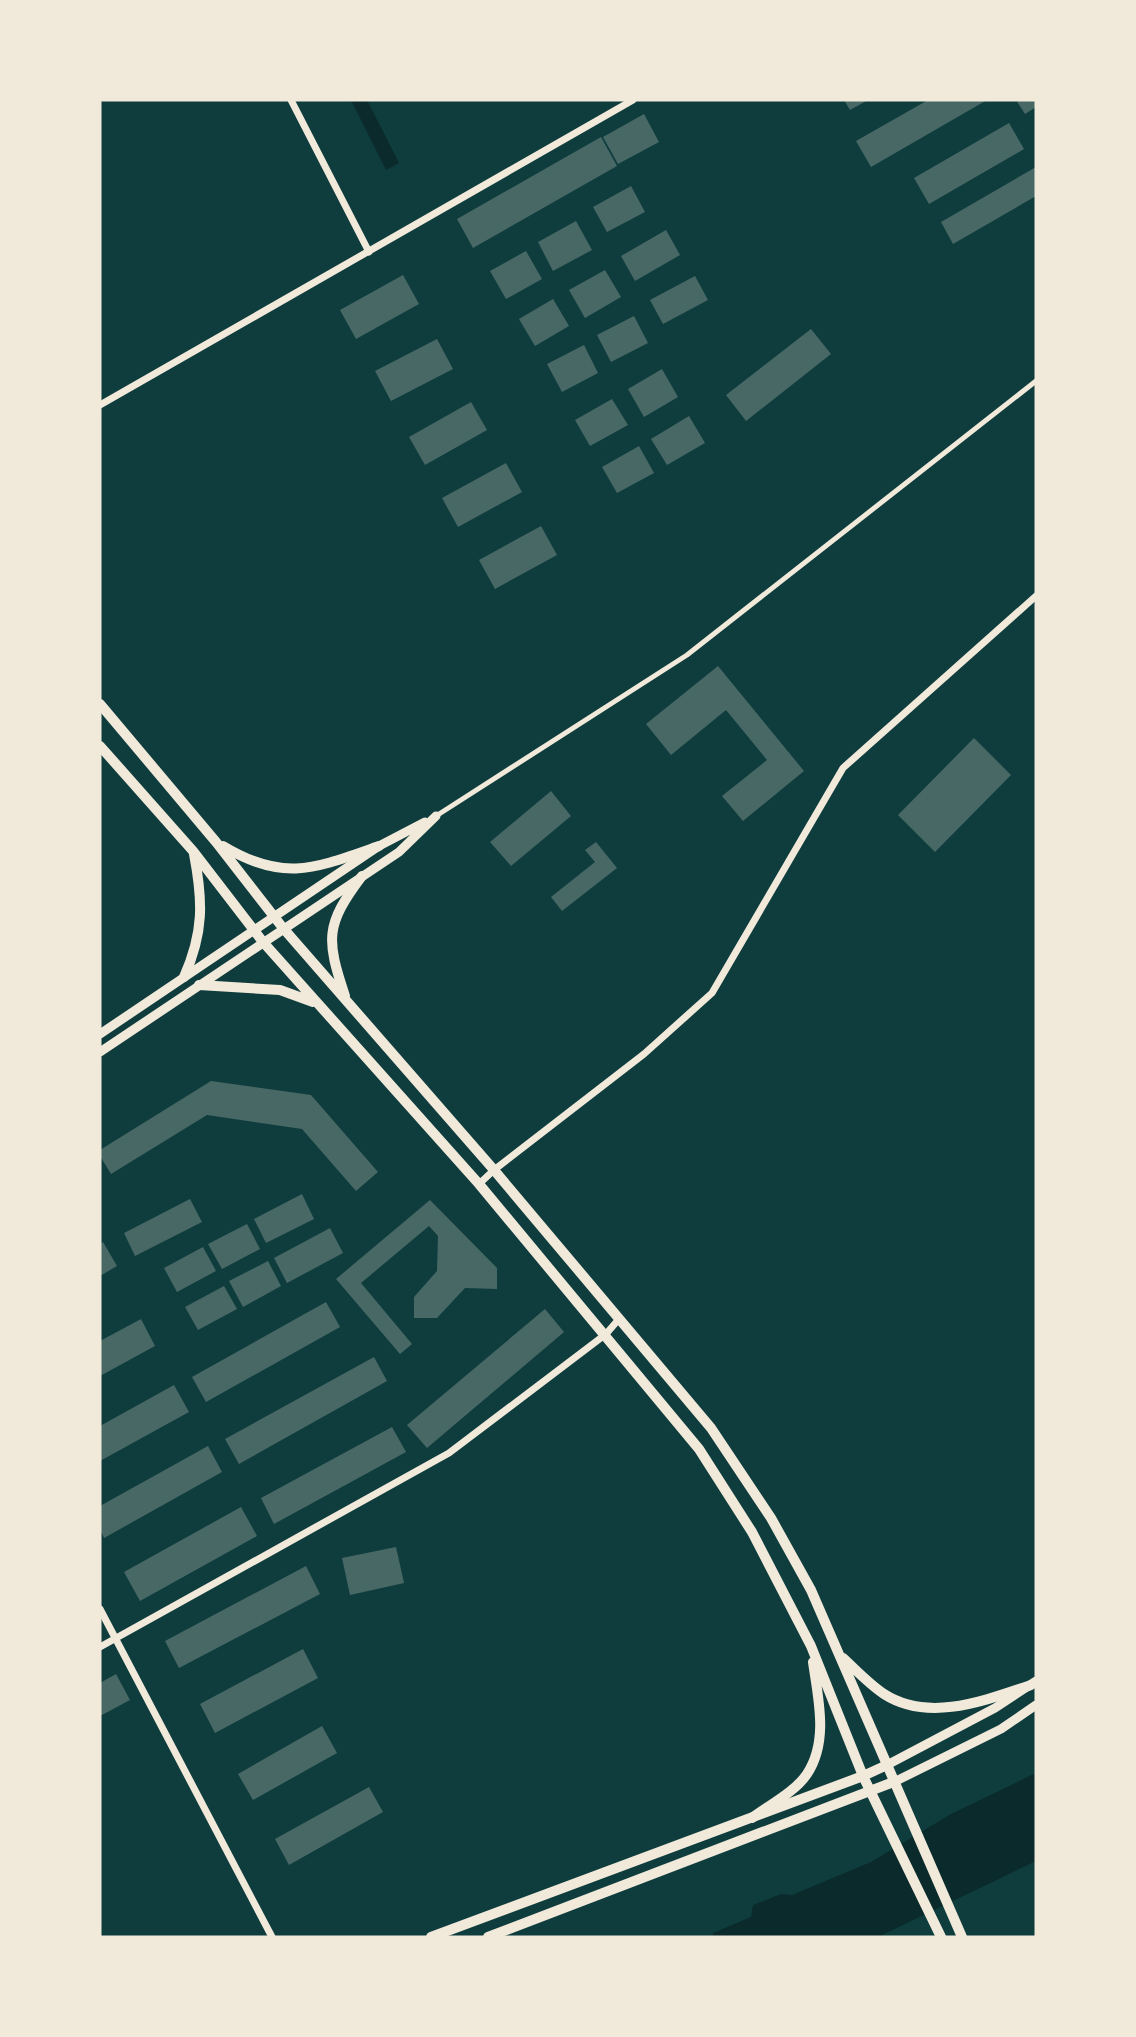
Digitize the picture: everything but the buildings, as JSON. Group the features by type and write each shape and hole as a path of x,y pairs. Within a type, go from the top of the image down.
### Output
{"main road":[{"path":"100,704 216,842 283,928 494,1170 711,1428 763,1507 811,1590 962,1937"},
{"path":"100,746 193,851 263,943 479,1184 699,1449 752,1532 811,1646 863,1776 939,1934"},
{"path":"216,842 248,861 284,870 323,865 379,846"},
{"path":"184,977 196,950 202,900 193,851"},
{"path":"347,1002 332,957 332,923 362,876"},
{"path":"199,985 281,990 317,1003"},
{"path":"752,1818 807,1774 819,1746 820,1714 811,1646"},
{"path":"840,1656 885,1695 920,1707 971,1704 1034,1683"},
{"path":"431,1937 887,1765"},
{"path":"488,1937 873,1793 896,1782"}],"street":[{"path":"291,100 369,252"},
{"path":"100,405 633,100"},
{"path":"100,1034 379,846 436,816 687,655 1036,381"},
{"path":"479,1184 643,1054 712,993 843,768 1036,596"},
{"path":"100,1052 399,852 436,816"},
{"path":"100,1647 449,1453 606,1334 619,1319"},
{"path":"100,1609 272,1937"},
{"path":"887,1765 995,1708 1034,1683"},
{"path":"896,1782 1001,1729 1036,1705"}],"water":[{"path":"351,100 367,100 399,163 386,170"},
{"path":"1036,1773 1036,1861 878,1937 713,1937 713,1933 751,1917 753,1905 781,1894 792,1895 871,1862 951,1814"}]}
